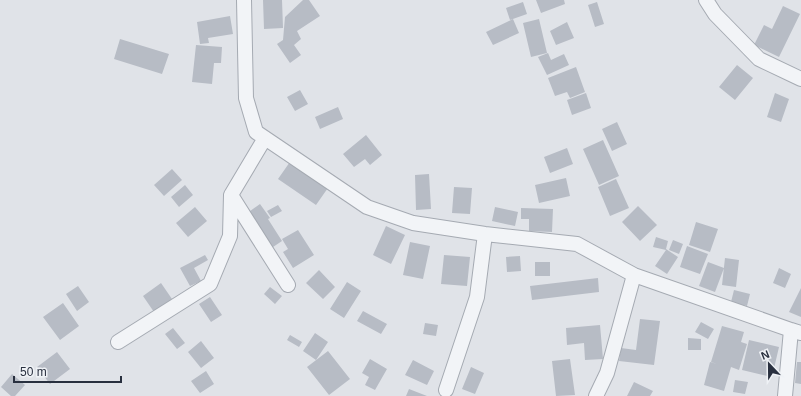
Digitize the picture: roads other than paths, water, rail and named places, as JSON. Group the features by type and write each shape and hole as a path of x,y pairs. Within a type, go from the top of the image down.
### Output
{"street":[{"path":"244,0 246,98 256,132 367,207 413,223 485,234 577,244 634,274 796,332 785,396"},
{"path":"706,0 714,14 759,59 801,79"},
{"path":"118,342 210,284 230,236 231,195 266,138"},
{"path":"231,195 288,285"},
{"path":"446,390 477,298 485,234"},
{"path":"596,396 606,373 634,274"}]}
